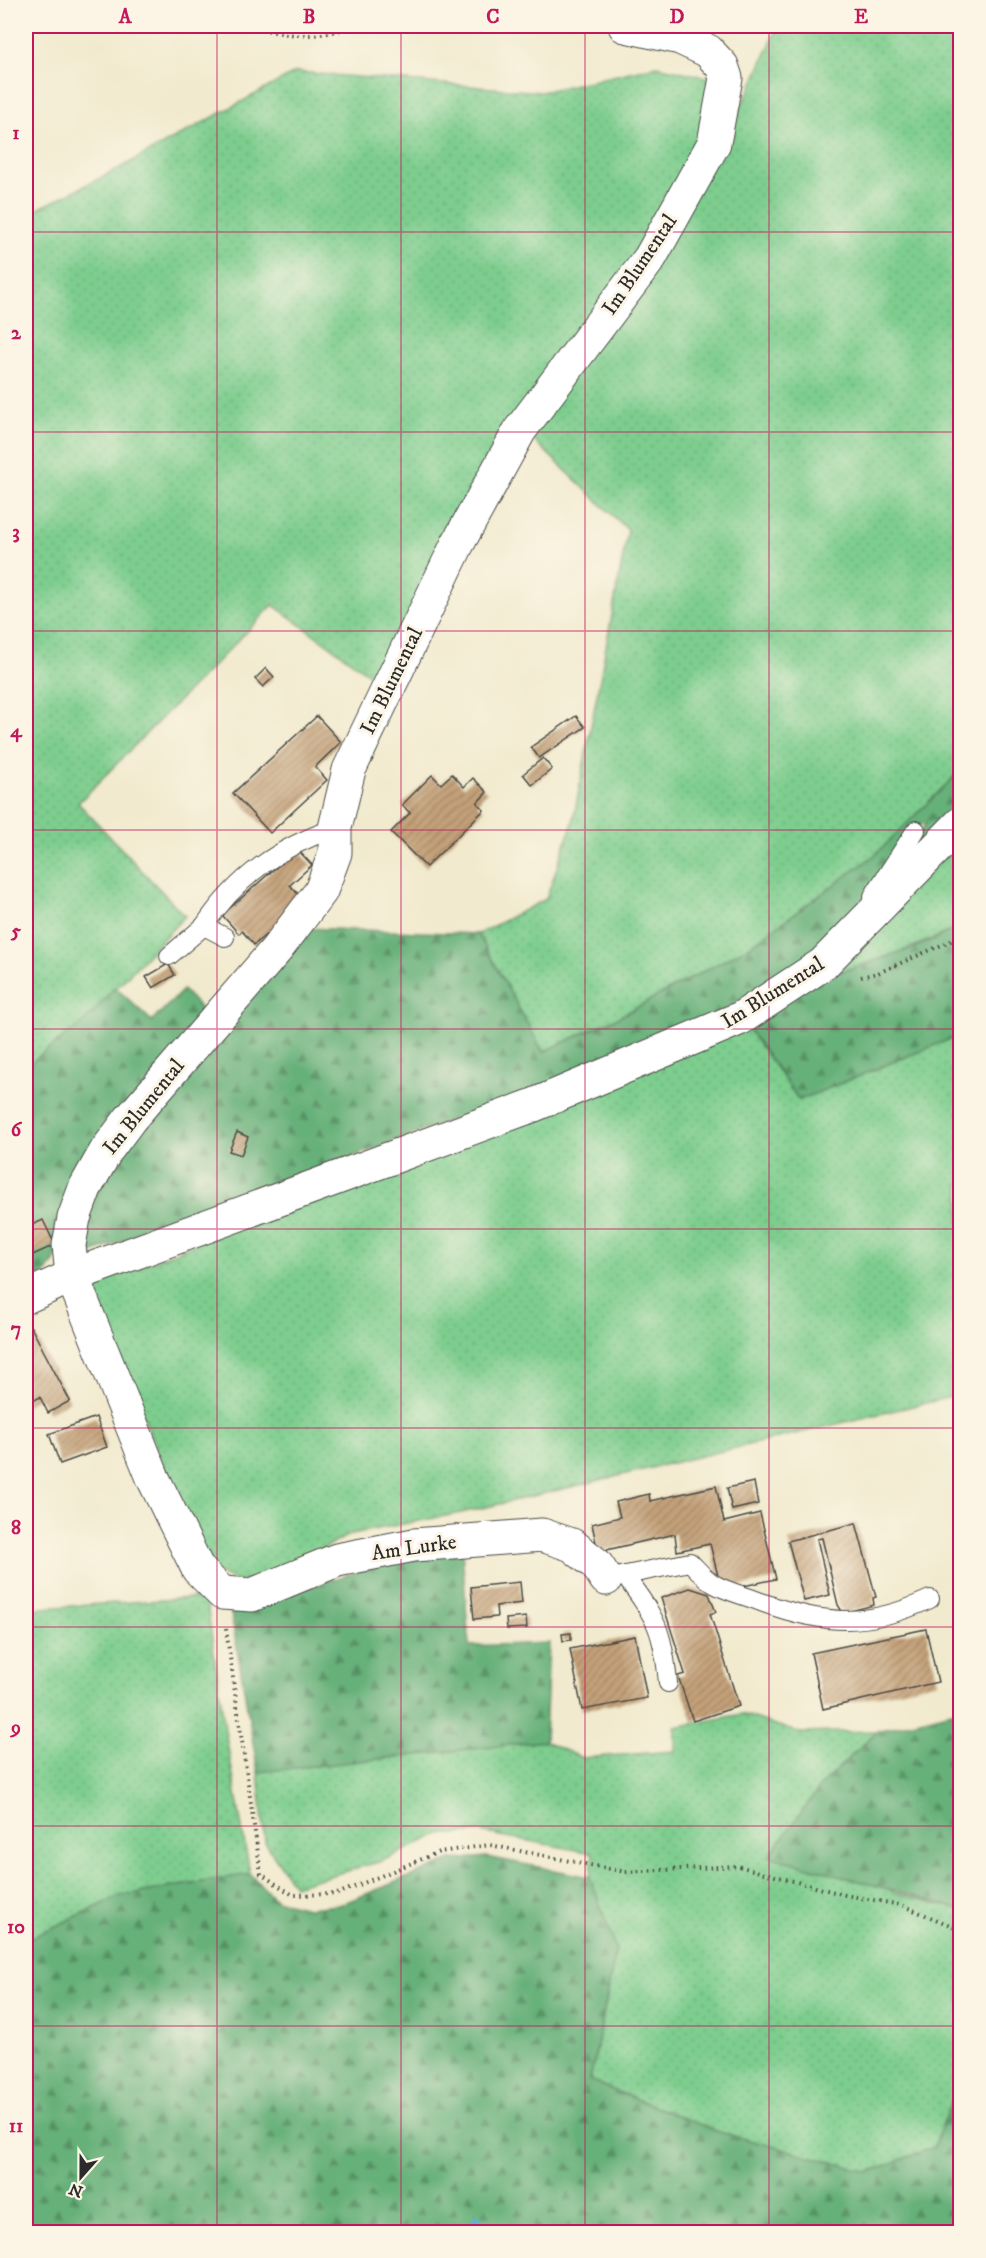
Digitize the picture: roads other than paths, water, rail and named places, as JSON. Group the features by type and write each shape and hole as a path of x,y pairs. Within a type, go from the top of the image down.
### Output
{"street":[{"name":"Im Blumental","path":"72,1276 69,1245 74,1218 85,1188 106,1151 130,1119 276,951 321,891 335,853 335,828 349,770 457,545 520,430 650,258 714,143 726,78 722,66 708,51 680,38 625,26"},
{"name":"Im Blumental","path":"26,1297 72,1276 534,1105 741,1018 823,964 960,824"},
{"name":"Am Lurke","path":"72,1276 153,1478 198,1569 222,1593 252,1595 338,1560 414,1545 542,1535 572,1545 615,1577"}],"lane":[{"path":"169,956 204,926 223,898 270,859 304,839 335,828"},
{"path":"878,907 870,900 916,830"},
{"path":"204,926 225,937"},
{"path":"615,1577 690,1562 713,1584 789,1612 832,1622 861,1620 912,1608 930,1599"},
{"path":"615,1577 657,1622 664,1647 668,1683"}],"waterway":[{"path":"475,2232 477,2219"}]}
